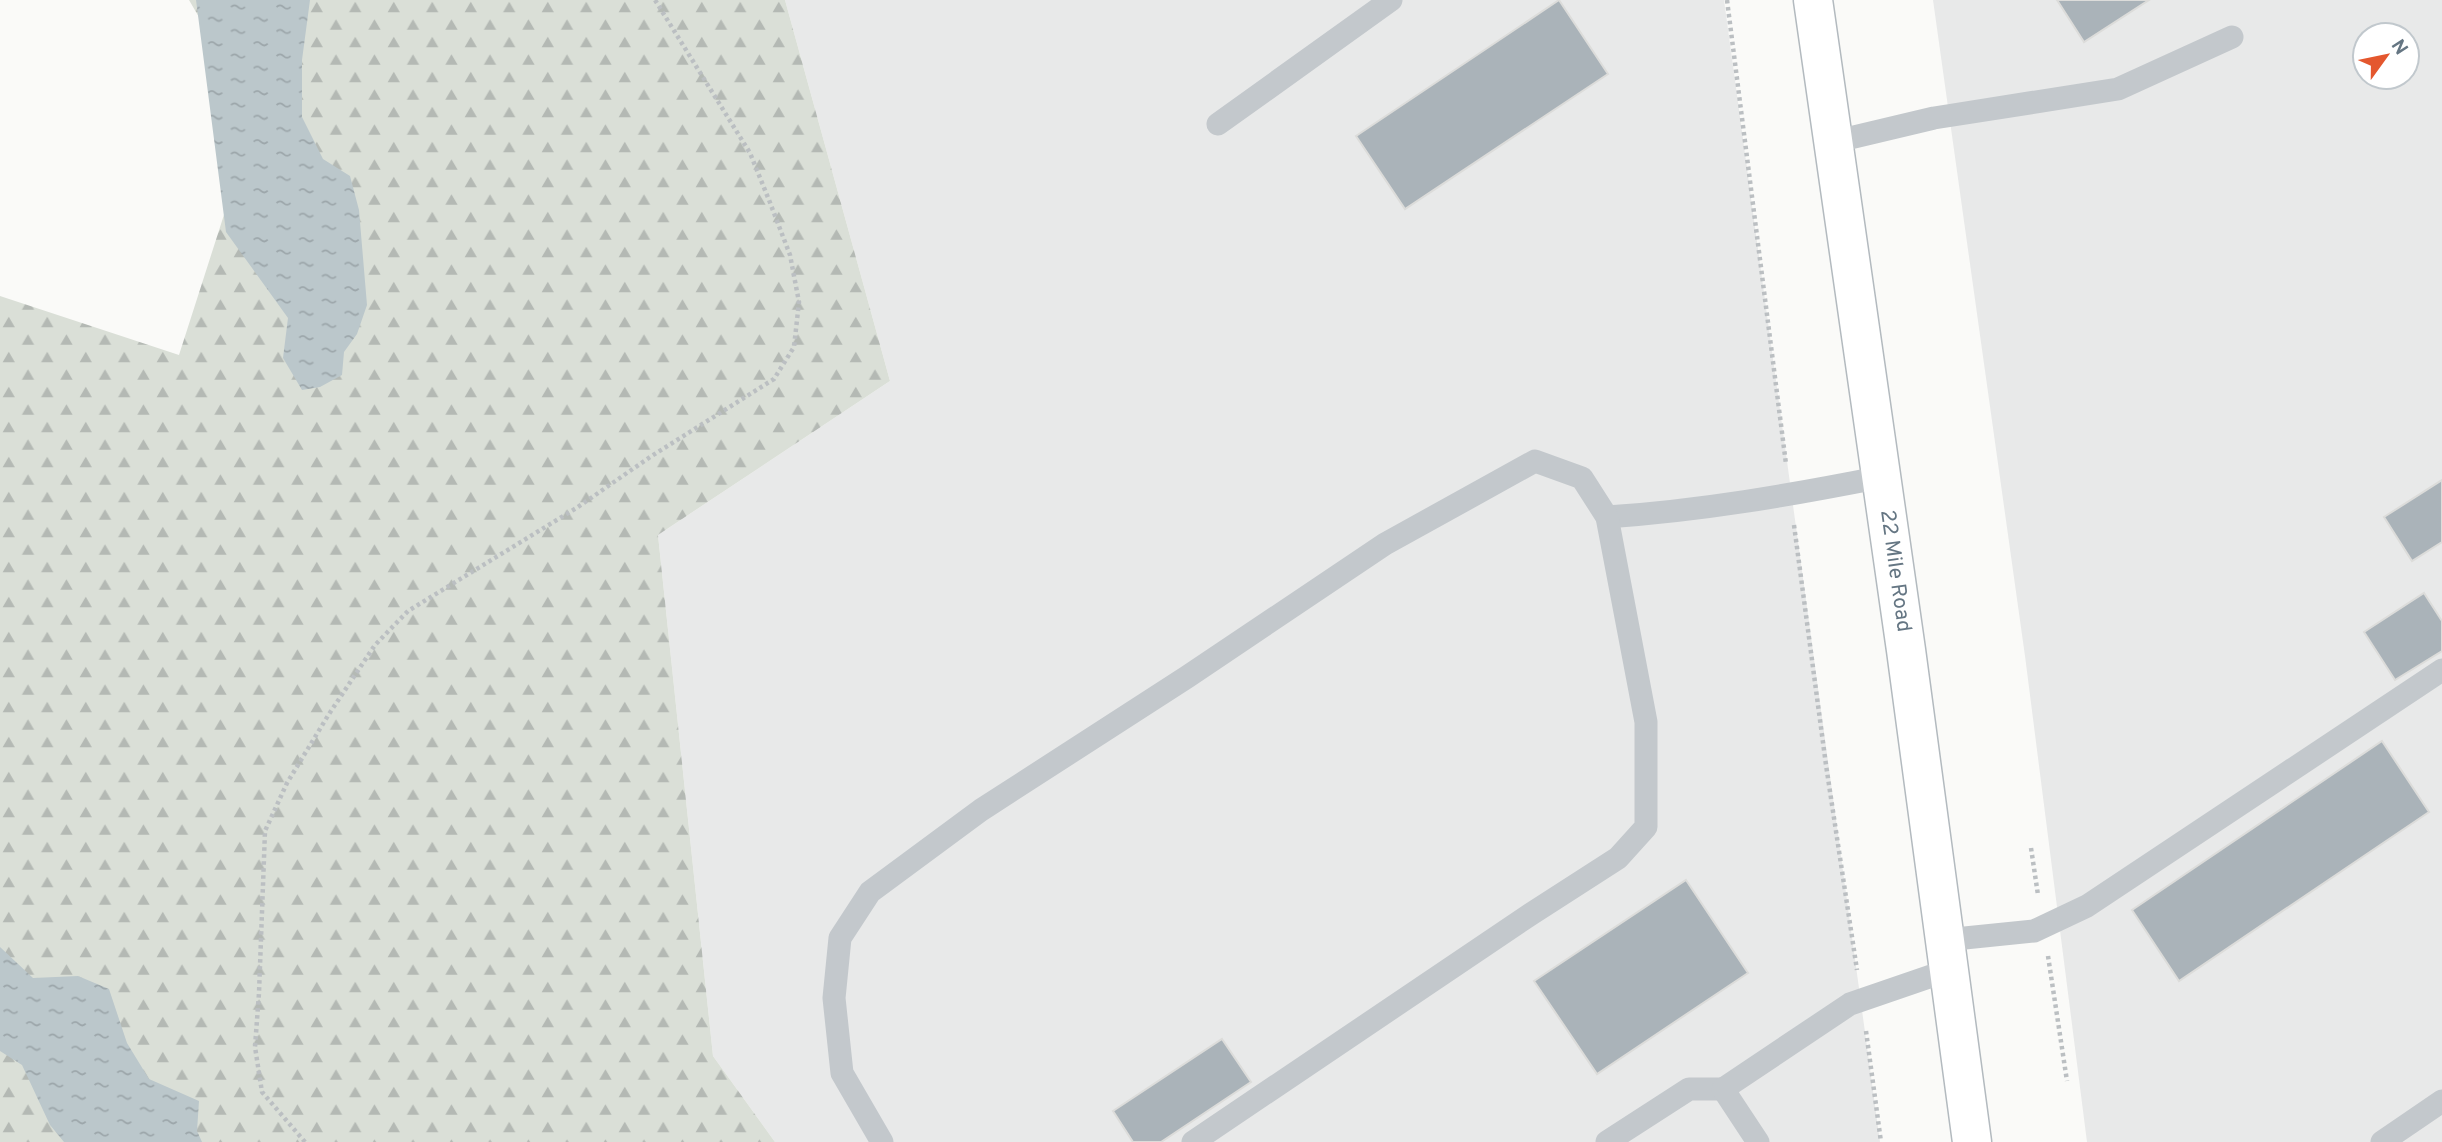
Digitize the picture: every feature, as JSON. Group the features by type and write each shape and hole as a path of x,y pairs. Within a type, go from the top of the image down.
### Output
{"street":[{"name":"22 Mile Road","path":"1813,0 1972,1142"}],"lane":[{"path":"1218,124 1391,0"},
{"path":"1833,142 1934,118 2118,89 2232,37"},
{"path":"882,1142 842,1073 834,998 839,939 870,892 981,810 1187,677 1385,544 1535,461 1582,478 1606,517 1646,722 1646,827 1618,858 1193,1142"},
{"path":"1606,517 1645,515 1790,494 1881,477"},
{"path":"1607,1142 1689,1089 1723,1089 1850,1004 1947,955 2034,931 2087,906 2442,670"},
{"path":"1723,1089 1759,1142"},
{"path":"2382,1142 2442,1101"}],"path":[{"path":"305,1142 262,1092 255,1047 265,831 287,783 315,737 375,645 408,611 578,507 650,457 774,379 794,347 799,302 790,256 769,200 750,153 655,0"},
{"path":"1727,0 1824,751 1881,1142"},
{"path":"2031,848 2067,1080"}],"shaded area":[{"path":"785,0 1724,0 1880,1142 775,1142 713,1056 658,535 890,381"},
{"path":"1933,0 2442,0 2442,1142 2087,1142 2025,656"}],"green space":[{"path":"189,0 785,0 890,381 658,535 713,1056 775,1142 0,1142 0,296 179,355 256,115"}],"water":[{"path":"196,0 310,0 302,60 302,117 323,159 350,176 359,210 367,305 357,334 344,352 342,375 320,387 302,390 283,358 288,318 226,232"},
{"path":"0,947 33,978 78,976 109,989 127,1043 149,1079 199,1101 197,1131 202,1142 64,1142 50,1125 22,1065 0,1051"}],"building":[{"path":"1559,0 1608,74 1405,209 1356,136"},
{"path":"2057,0 2149,0 2084,42"},
{"path":"2442,480 2442,542 2412,561 2384,517"},
{"path":"2424,593 2442,621 2442,651 2395,680 2364,632"},
{"path":"2382,741 2429,812 2179,981 2132,910"},
{"path":"1686,880 1748,973 1597,1074 1534,981"},
{"path":"1222,1039 1251,1082 1161,1142 1133,1142 1113,1111"}]}
